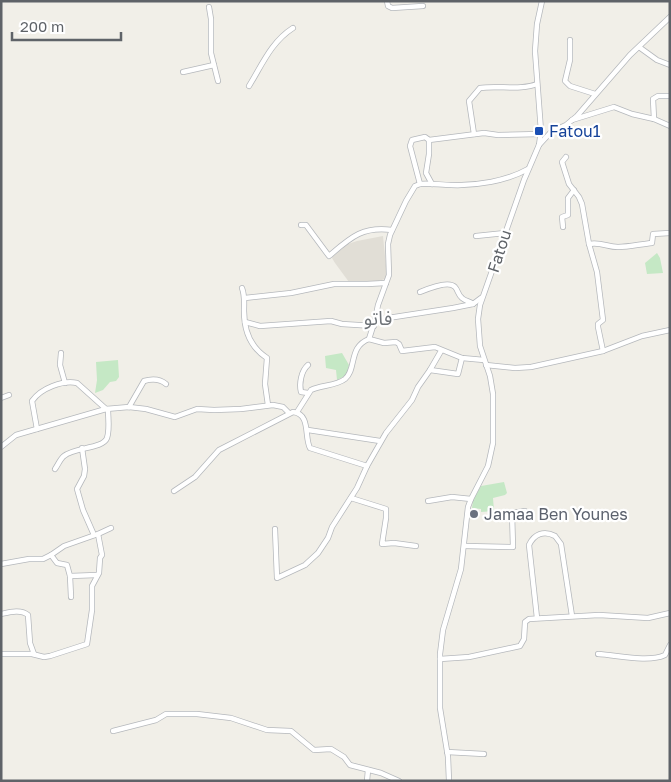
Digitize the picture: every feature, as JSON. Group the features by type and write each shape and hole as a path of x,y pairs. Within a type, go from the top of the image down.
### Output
{"street":[{"path":"387,1 388,6 392,8 422,6"},
{"name":"Fatou","path":"449,781 447,752 440,708 442,630 458,581 465,546 468,507 485,473 492,452 494,400 490,376 480,346 478,328 481,298 493,270 528,169 539,145 541,132 535,51 542,1"},
{"path":"209,7 212,19 211,53 218,81"},
{"name":"Fatou","path":"539,145 552,132 572,120 639,47 670,17"},
{"path":"249,86 273,45 293,28"},
{"path":"570,40 571,51 566,81 570,86 595,94"},
{"path":"639,47 657,60 670,65"},
{"path":"182,72 214,65"},
{"path":"474,134 469,101 480,88 500,86 530,87 537,84"},
{"path":"654,119 653,98 670,96"},
{"path":"572,120 614,107 670,126"},
{"path":"419,182 410,142 412,140 421,137 428,138 429,140 484,133 498,135 541,132 544,134 552,132"},
{"path":"297,412 308,392 314,388 340,382 347,377 357,349 361,343 369,339 389,275 388,244 392,230 411,192 425,178 429,140"},
{"path":"566,157 562,162 569,184 582,204 598,281 603,320 598,325 603,351"},
{"path":"419,182 451,185 474,184 508,178 528,169"},
{"path":"426,173 432,184"},
{"path":"563,227 562,217 568,215 568,198 574,190"},
{"path":"301,225 306,225 328,256 347,240 363,232 377,229 392,230"},
{"path":"476,236 505,233"},
{"path":"589,244 601,243 614,247 625,247 652,243 653,234 670,233"},
{"path":"245,298 291,293 334,284 386,283"},
{"path":"420,292 435,287 452,285 456,287 462,298 473,304"},
{"path":"242,288 245,298 245,322 248,335 255,347 267,358 265,384 268,405"},
{"path":"376,320 473,304 481,298"},
{"path":"245,322 260,326 331,321 342,324 374,326"},
{"path":"369,339 384,344 396,342 402,351 435,347 462,358 515,368 531,367 603,351 642,336 670,330"},
{"path":"275,529 277,578 305,565 318,553 328,538 332,527 358,488 380,442 393,422 412,400 441,351"},
{"path":"61,353 60,365 65,383"},
{"path":"430,370 458,374 462,358"},
{"path":"308,365 305,367 300,382 301,392 308,392"},
{"path":"130,407 144,381 153,380 166,384"},
{"path":"36,429 32,401 42,392 65,383 77,383 107,409 107,440 102,444 82,448 64,456 55,469"},
{"path":"1,398 10,395"},
{"path":"1,447 16,435 107,409 130,407 146,409 175,417 197,409 241,409 280,405 289,413"},
{"path":"174,490 195,477 220,450 289,413 297,412"},
{"path":"297,412 303,418 308,430 310,448 367,466"},
{"path":"308,430 380,442"},
{"path":"1,654 34,654 44,657 88,644 92,590 102,555 96,535 83,510 77,489 84,476 85,469 82,448"},
{"path":"428,501 452,497 471,499"},
{"path":"351,498 386,509 382,544 416,546"},
{"path":"465,546 513,547 512,513 525,511"},
{"path":"1,564 29,559 40,560 64,546 111,528"},
{"path":"537,618 529,546 535,537 544,533 556,536 561,544 572,616"},
{"path":"51,555 57,563 67,565 70,576 71,596"},
{"path":"70,576 97,575"},
{"path":"1,614 23,612 28,615 30,643 34,654"},
{"path":"440,659 469,657 520,646 524,639 525,622 529,619 599,615 648,618 670,613"},
{"path":"598,654 659,658 665,655 670,645"},
{"path":"113,731 156,720 166,714 197,714 231,718 267,730 291,731 314,750 331,749 344,757 350,765 380,773 399,781"},
{"path":"447,752 484,754"},
{"path":"367,781 368,770"}],"shaded area":[{"path":"383,236 387,276 385,279 369,284 349,282 335,263 332,258 333,256 348,244"}],"green space":[{"path":"657,253 663,273 647,274 645,263"},
{"path":"342,353 349,365 347,375 337,380 336,370 326,368 325,356"},
{"path":"118,360 119,377 116,381 110,382 103,390 95,393 97,380 96,362"},
{"path":"504,482 507,493 493,498 494,511 481,512 481,509 472,508 473,500 481,486"}],"place":[{"name":"Fatou1","path":"539,131"},
{"name":"Jamaa Ben Younes","path":"474,514"}],"district":[{"name":"فاتو","path":"378,318"}]}
